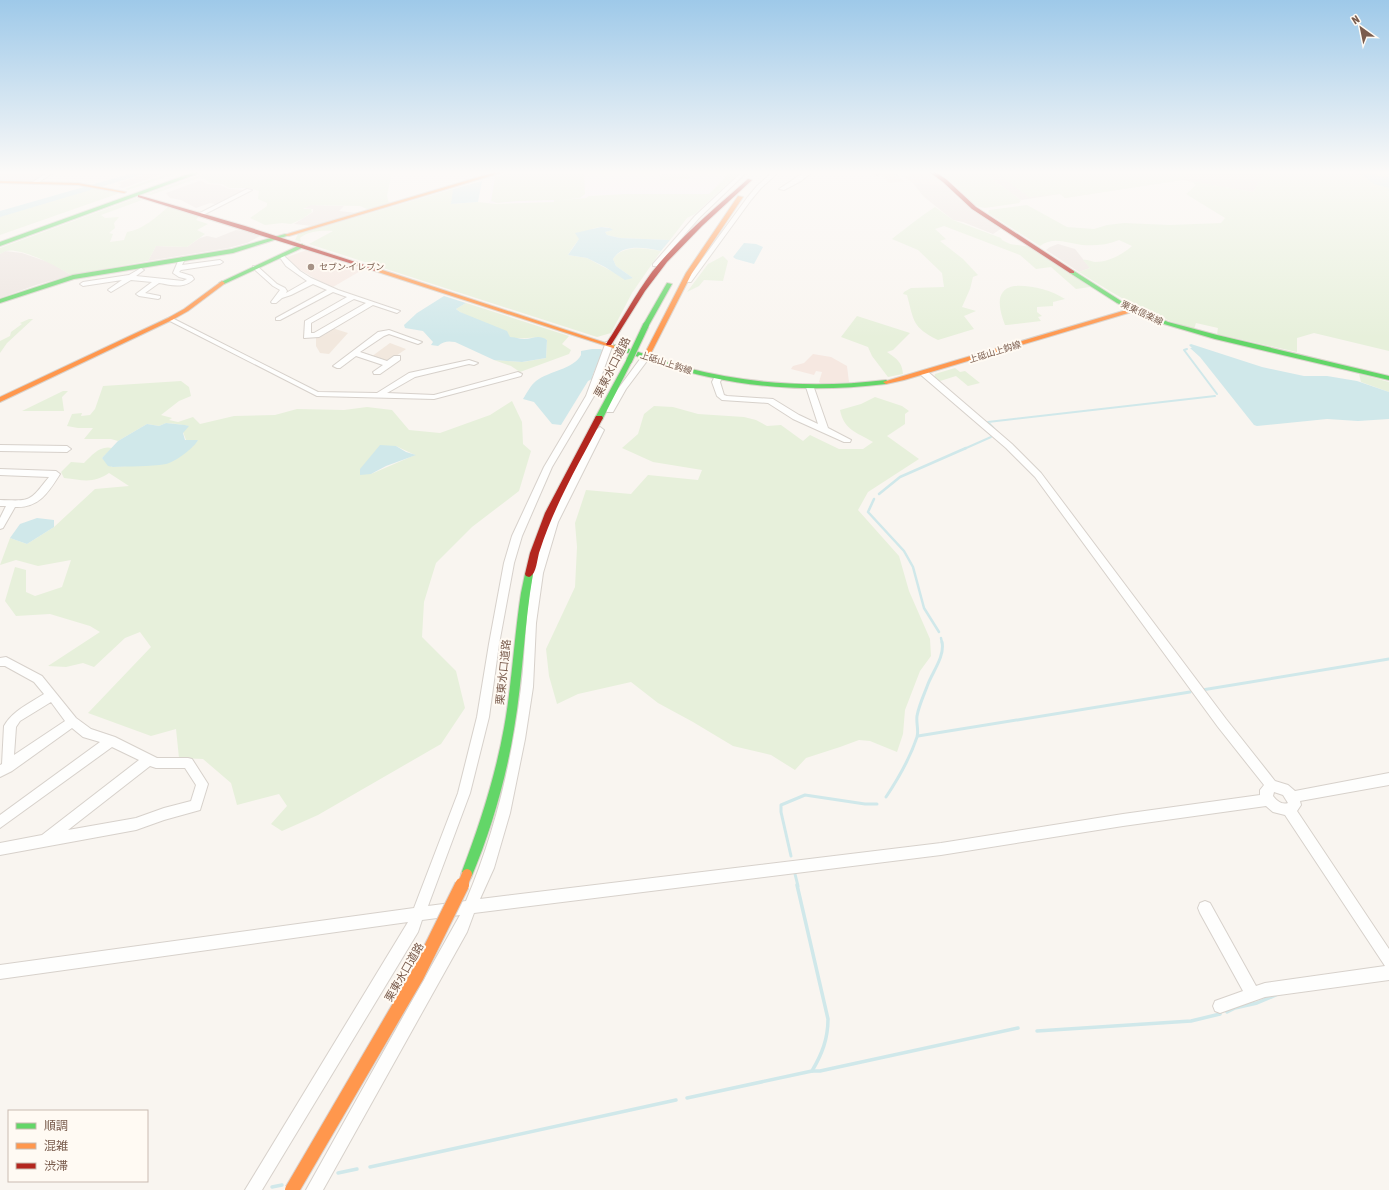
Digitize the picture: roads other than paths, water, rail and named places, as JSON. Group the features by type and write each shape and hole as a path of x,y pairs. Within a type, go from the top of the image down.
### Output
{"main road":[{"path":"0,240 38,227"},
{"path":"0,245 50,227"},
{"name":"上砥山上鈎線","path":"241,227 609,344 646,358 718,378 771,386 810,387 873,384 924,373 1133,310"},
{"path":"0,301 73,278 233,251 317,227"},
{"path":"609,344 617,334 644,286 699,227"},
{"path":"691,246 706,227"},
{"path":"646,358 682,287 721,227"},
{"name":"栗東信楽線","path":"1003,227 1133,310 1162,324 1389,378"},
{"path":"0,400 170,319 190,308 224,281 302,246"},
{"name":"栗東水口道路","path":"292,1190 417,976 440,932 467,874 483,832 503,759 509,726 520,626 528,579 536,547 547,516 629,361 646,325 673,277"}],"street":[{"path":"682,287 688,283 729,227"},
{"path":"282,256 284,261 292,268 313,282 332,290 397,311"},
{"path":"83,284 130,277 157,282 179,284 185,283 191,279 190,277 176,273 182,259"},
{"path":"178,268 220,262"},
{"path":"255,268 275,285 284,289 284,291 274,302"},
{"path":"111,290 141,270"},
{"path":"157,282 139,294 158,297"},
{"path":"280,296 289,294 313,282"},
{"path":"278,319 332,290"},
{"path":"353,297 306,322 308,327 307,336 316,335 372,303"},
{"path":"170,319 317,394 434,396 518,374"},
{"path":"337,366 381,334 389,332 418,342"},
{"path":"253,1190 382,980 419,914 464,793 484,717 494,644 509,563 517,536 548,467 590,396 609,344"},
{"path":"355,353 388,364"},
{"path":"377,372 397,358"},
{"path":"314,1190 462,927 487,868 504,813 519,739 526,695 531,623 538,572 554,522 622,389 646,358"},
{"path":"379,395 412,375 469,362 474,363"},
{"path":"924,373 1009,446 1038,475 1217,717 1272,786 1282,788 1293,797 1294,805 1289,810"},
{"path":"718,378 716,382 721,396 725,398 770,401 796,417 848,440"},
{"path":"810,387 824,429"},
{"path":"0,448 67,449"},
{"path":"0,472 56,474 36,499 26,504 0,504"},
{"path":"0,526 12,504"},
{"path":"0,662 6,661 38,679 52,694 72,722 87,733 110,741 156,763 188,763 202,784 196,806 164,814 136,824 0,849"},
{"path":"4,770 10,726 16,718 52,694"},
{"path":"4,770 72,722"},
{"path":"0,822 110,741"},
{"path":"46,840 150,759"},
{"path":"1293,797 1389,779"},
{"path":"1272,786 1266,790 1268,800 1277,808 1289,810 1389,961"},
{"path":"0,972 419,914 941,849 1123,820 1268,800"},
{"path":"1205,908 1252,995"},
{"path":"1220,1006 1265,990 1389,973"}],"water":[{"path":"601,227 610,228 613,230 605,232 607,235 620,238 670,240 661,251 635,248 622,251 617,254 613,259 616,266 633,278 625,280 605,267 587,258 568,255 579,239 575,233"},
{"path":"744,243 756,244 763,247 754,264 733,257"},
{"path":"444,296 466,303 456,309 507,331 510,337 524,339 539,337 544,338 547,340 546,358 522,362 494,360 455,342 446,342 438,346 431,345 433,342 423,331 405,328 404,325 417,313"},
{"path":"1191,344 1262,367 1304,376 1327,376 1357,381 1389,392 1389,419 1358,421 1327,419 1257,426 1254,425 1200,357 1190,348 1192,348 1189,345"},
{"path":"601,349 604,352 592,379 588,381 561,425 552,424 534,402 523,399 530,387 536,381 573,364 578,360 581,355 581,351"},
{"path":"166,423 189,426 183,433 185,440 198,440 188,451 174,461 160,465 113,467 108,466 102,458 118,441 147,424 159,426"},
{"path":"380,445 396,446 406,452 416,455 386,466 371,474 360,475 360,469"},
{"path":"37,518 54,520 54,527 27,544 10,538 20,524"}],"waterway":[{"path":"1187,349 1184,350 1217,394"},
{"path":"999,434 988,422 1215,396"},
{"path":"964,449 991,437"},
{"path":"879,494 900,477 966,448"},
{"path":"874,499 868,512 904,551 913,567 924,608 939,632"},
{"path":"941,638 942,643"},
{"path":"886,797 911,753 917,737 917,719 920,704 942,653 942,643"},
{"path":"1202,690 1389,659"},
{"path":"918,736 1190,692"},
{"path":"791,856 781,812 781,805 805,795 865,804 877,804"},
{"path":"795,874 798,886"},
{"path":"797,885 828,1019 826,1040 812,1071"},
{"path":"1227,1012 1235,1008 1257,1003 1276,995"},
{"path":"1037,1031 1191,1021 1220,1014"},
{"path":"812,1071 820,1071 1018,1028"},
{"path":"687,1098 812,1071"},
{"path":"370,1167 676,1100"},
{"path":"338,1173 357,1169"},
{"path":"272,1187 282,1185"}],"place":[{"name":"セブン-イレブン","path":"311,267"}]}
